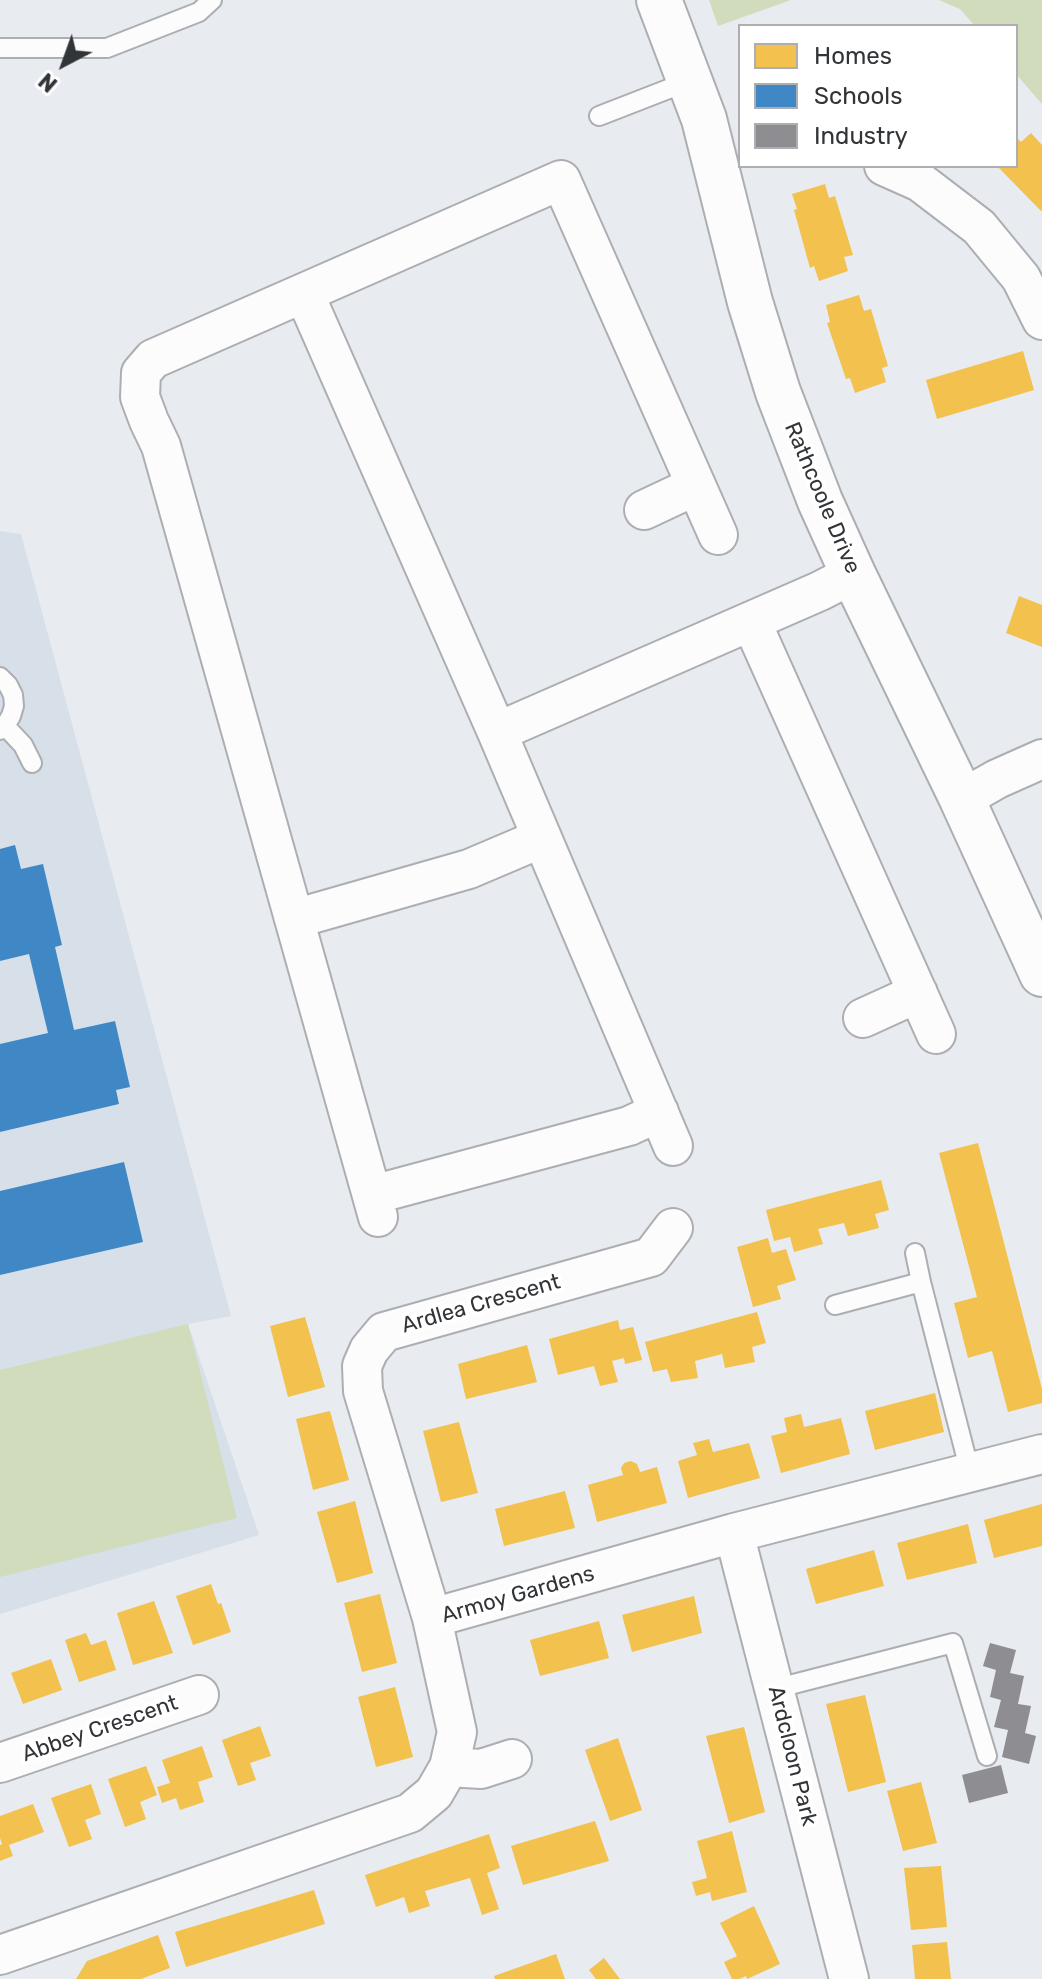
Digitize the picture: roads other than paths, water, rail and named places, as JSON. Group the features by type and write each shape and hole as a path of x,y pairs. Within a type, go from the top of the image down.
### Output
{"street":[{"name":"Rathcoole Drive","path":"659,0 704,119 728,162 750,302 778,392 820,501 1042,974"},
{"path":"888,168 920,182 979,227 1021,278 1042,320"},
{"path":"304,293 497,732 666,1129 629,1126 375,1206 161,446 140,397 141,373 153,359 561,180 718,535"},
{"path":"644,510 695,486"},
{"path":"497,732 853,574"},
{"path":"751,621 936,1034"},
{"path":"962,799 1042,759"},
{"path":"294,919 469,869 542,838"},
{"path":"863,1018 918,993"},
{"name":"Ardlea Crescent","path":"432,1618 363,1391 362,1366 369,1350 384,1332 651,1257 673,1228"},
{"name":"Armoy Gardens","path":"4,1963 410,1813 434,1793 449,1767 457,1732 432,1618 734,1533 1042,1454"},
{"name":"Ardcloon Park","path":"734,1533 849,1979"},
{"name":"Abbey Crescent","path":"0,1763 199,1695"},
{"path":"449,1767 481,1769 512,1759"}],"lane":[{"path":"0,48 107,48 199,12 212,0"},
{"path":"599,116 691,81"},
{"path":"0,677 13,695 14,706 3,728 23,745 32,763"},
{"path":"915,1253 970,1472"},
{"path":"835,1305 921,1282"},
{"path":"774,1689 953,1643 987,1756"}]}
